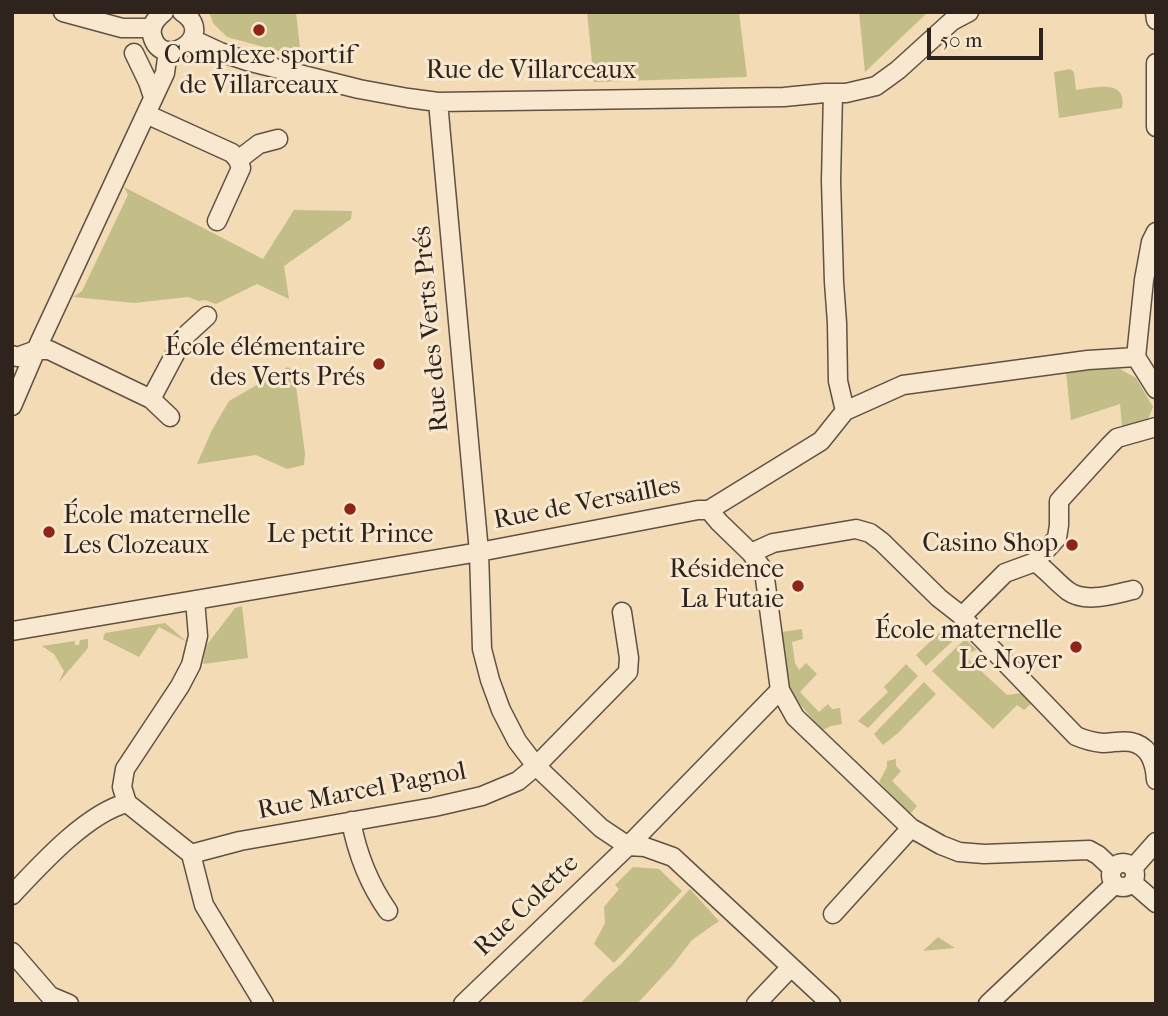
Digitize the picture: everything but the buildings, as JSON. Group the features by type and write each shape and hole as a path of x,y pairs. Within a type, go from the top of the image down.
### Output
{"street":[{"path":"63,12 122,28 152,28"},
{"path":"164,12 157,17 152,34 157,45 167,51 179,51 192,39 191,20 182,12"},
{"path":"1155,12 1156,20"},
{"name":"Rue de Villarceaux","path":"192,39 247,61 359,89 438,102 794,96 846,93 876,86 898,70 959,14"},
{"path":"12,406 165,73 167,51"},
{"path":"134,52 150,106 232,153 238,160 241,169 217,221"},
{"path":"1156,63 1156,127"},
{"path":"833,93 831,181 838,381 845,411"},
{"path":"794,96 822,111 832,121"},
{"name":"Rue des Verts Prés","path":"438,102 479,552 482,649 489,680 517,741 536,766 601,828 628,846"},
{"path":"238,160 259,144 278,139"},
{"path":"1156,232 1151,242 1144,280 1136,356 1156,389"},
{"path":"151,399 184,337 207,316"},
{"path":"12,355 17,357 36,350 49,350 151,399 170,417"},
{"name":"Rue de Versailles","path":"12,631 709,510 821,442 845,411 903,385 1136,356"},
{"path":"964,618 1005,573 1035,562 1057,538 1059,501 1117,438 1156,427"},
{"path":"709,510 764,570 780,690 795,717 911,828 959,852 984,854 1089,850 1156,903"},
{"path":"751,553 773,543 856,529 870,533 964,618 1076,736 1088,741 1130,742 1142,746 1155,766 1156,780"},
{"path":"1035,562 1070,593 1086,598 1133,590"},
{"path":"195,600 198,636 191,665 125,769 122,787 127,803 191,854 204,905 264,1004"},
{"name":"Rue Marcel Pagnol","path":"191,854 240,841 434,807 482,796 518,781 628,672 629,657 622,612"},
{"name":"Rue Colette","path":"463,1004 628,846 780,690"},
{"path":"12,895 44,859 76,833 113,807 127,803"},
{"path":"351,821 356,846 376,894 388,911"},
{"path":"832,914 911,828"},
{"path":"988,1004 1156,842"},
{"path":"628,846 645,847 673,858 831,1004"},
{"path":"12,952 50,996 69,1004"},
{"path":"756,1004 792,967"}],"shaded area":[{"name":"Complexe sportif de Villarceaux","path":"209,12 296,12 301,57 227,37 213,23"},
{"path":"587,12 739,12 747,77 594,82"},
{"path":"859,12 928,12 865,72"},
{"path":"1070,69 1074,72 1076,90 1100,87 1115,89 1120,92 1122,108 1059,118 1054,72"},
{"path":"124,187 263,259 294,210 352,211 351,219 284,266 289,299 257,284 216,304 188,297 134,303 73,297 82,291 128,195"},
{"path":"288,367 294,371 305,453 304,465 287,469 256,455 197,464 229,401"},
{"path":"1090,367 1120,369 1136,378 1153,407 1148,419 1122,427 1120,404 1071,420 1066,372"},
{"path":"242,606 248,658 203,664 206,646 235,608"},
{"path":"165,623 187,642 159,627 139,657 103,639 105,633"},
{"path":"949,624 959,635 926,666 916,655"},
{"path":"802,629 803,639 792,642 795,663 799,670 806,663 817,674 800,692 819,712 828,704 832,709 840,708 842,724 823,730 795,697 785,670 781,632"},
{"path":"88,639 88,648 59,682 64,671 54,654 42,646 75,641 75,645 79,645 80,640"},
{"path":"965,639 977,650 963,654 1007,695 1021,693 1032,703 1024,710 1017,705 993,729 932,671"},
{"path":"906,664 918,676 868,728 858,721 888,692 884,687"},
{"path":"924,682 936,694 883,745 874,734"},
{"path":"896,759 896,766 901,771 892,781 917,806 910,814 879,782 887,767 887,761"},
{"path":"633,867 659,869 682,891 614,963 594,944 605,923 604,907 619,889 615,885"},
{"path":"690,889 719,921 692,940 637,1004 580,1004 622,963"},
{"path":"938,937 955,948 923,951"}],"place":[{"name":"Complexe sportif de Villarceaux","path":"259,30"},
{"name":"École élémentaire des Verts Prés","path":"379,364"},
{"name":"Le petit Prince","path":"350,509"},
{"name":"École maternelle Les Clozeaux","path":"49,532"},
{"name":"Casino Shop","path":"1072,545"},
{"name":"Résidence La Futaie","path":"798,586"},
{"name":"École maternelle Le Noyer","path":"1076,647"}]}
